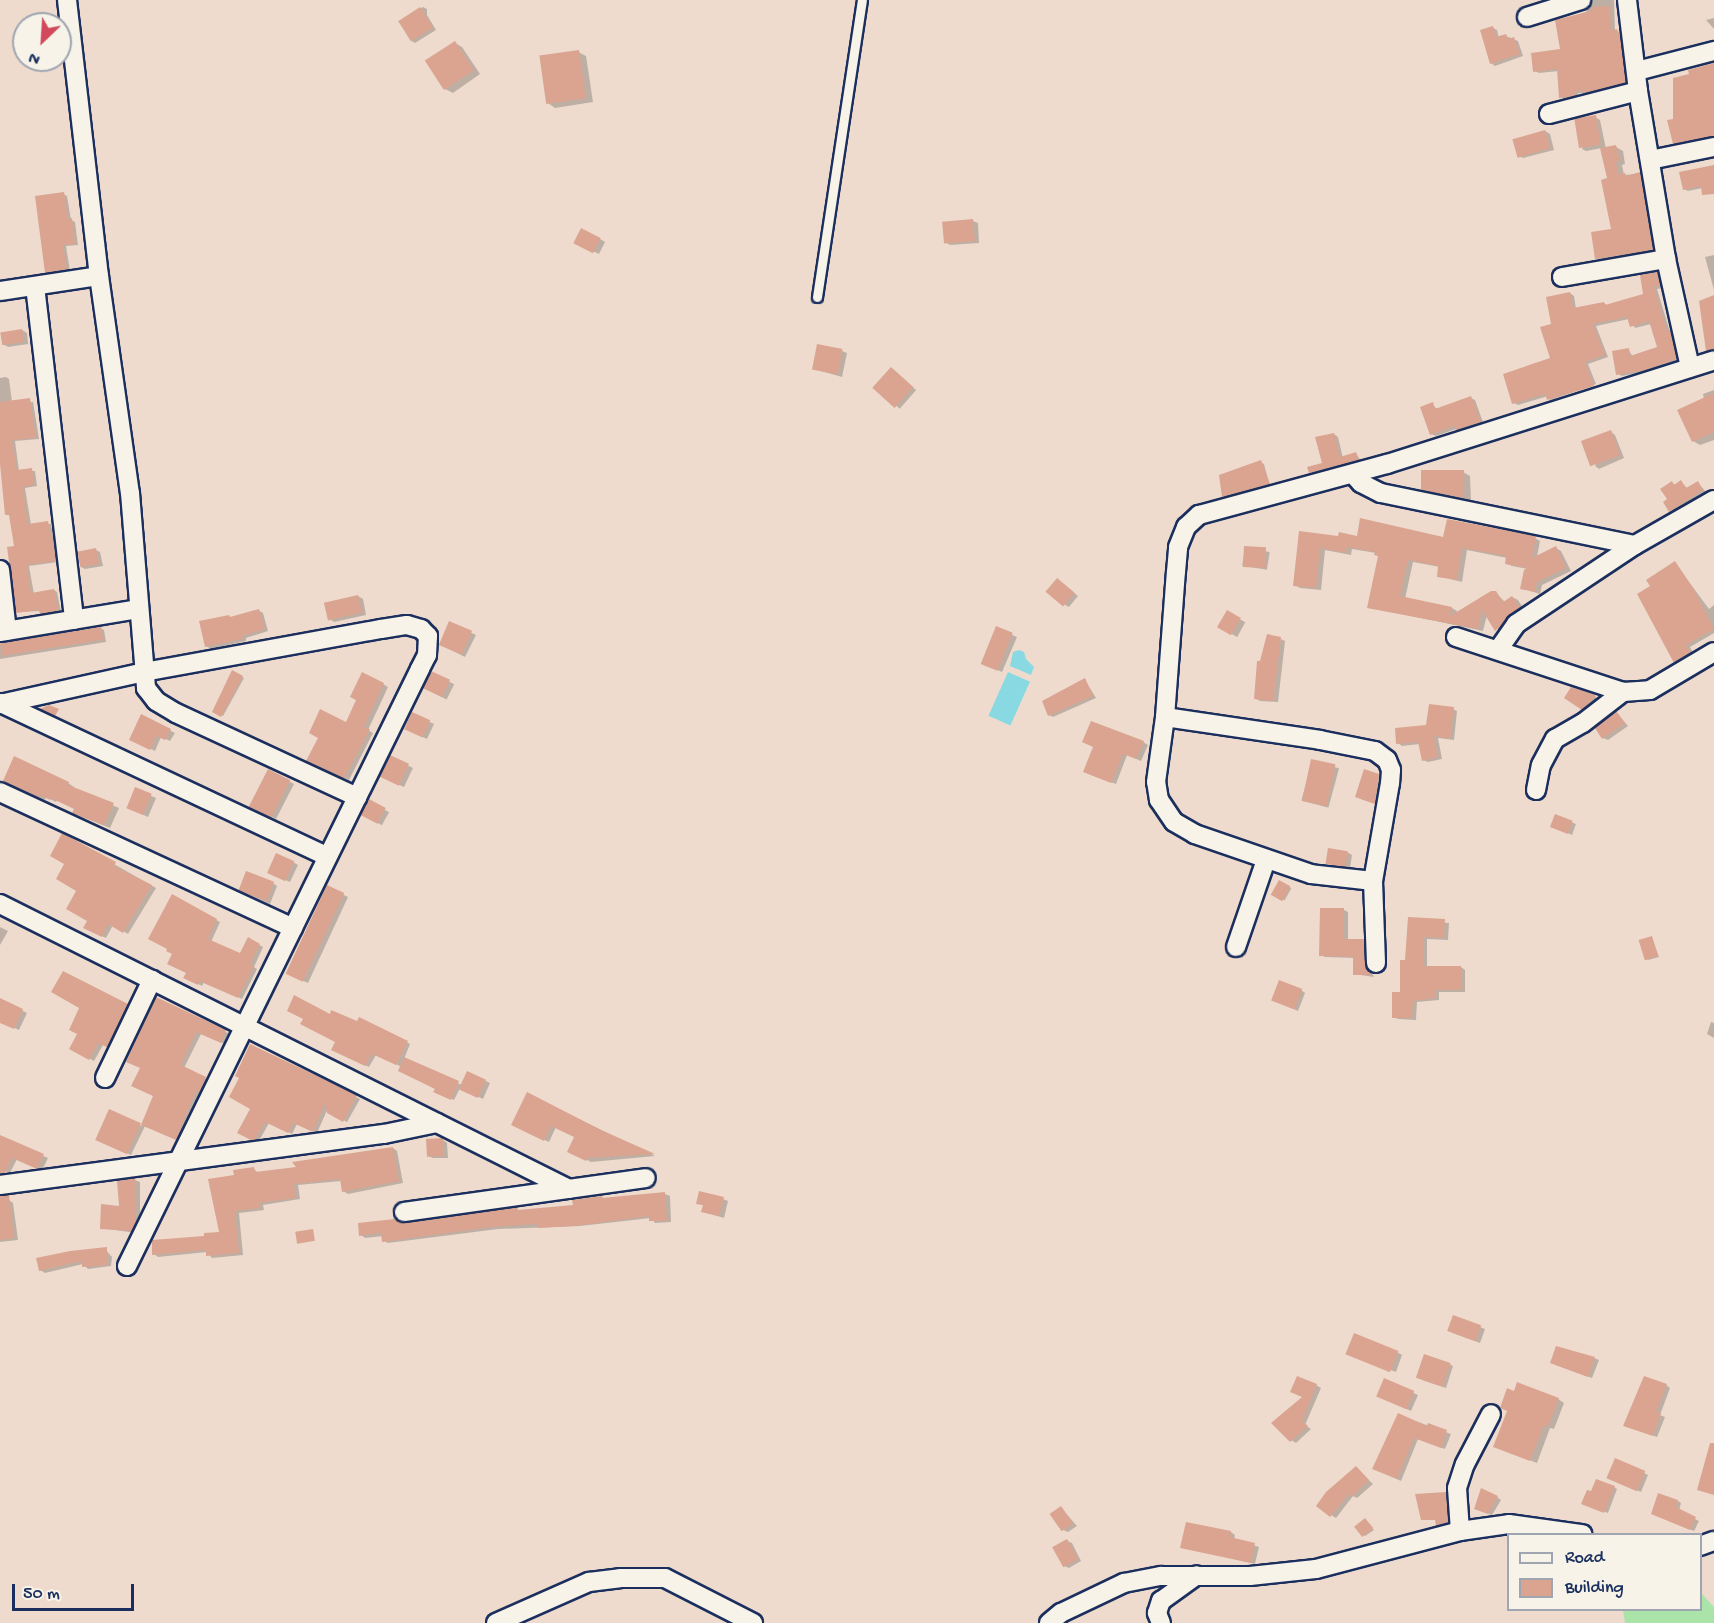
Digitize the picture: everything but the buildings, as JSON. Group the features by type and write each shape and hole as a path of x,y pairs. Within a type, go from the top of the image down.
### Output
{"street":[{"path":"67,0 99,276 129,492 147,688 156,701 176,713 357,797"},
{"path":"1527,17 1581,0"},
{"path":"1627,0 1638,91 1666,259 1690,367"},
{"path":"1636,71 1714,51"},
{"path":"1549,114 1638,91"},
{"path":"1650,160 1714,147"},
{"path":"1562,277 1666,259"},
{"path":"0,291 99,276"},
{"path":"35,286 74,620"},
{"path":"1373,881 1311,874 1195,834 1174,822 1159,800 1156,782 1164,717 1178,547 1186,527 1198,515 1387,464 1714,360"},
{"path":"1381,493 1387,464"},
{"path":"1353,474 1361,483 1381,493 1635,545"},
{"path":"1498,650 1516,624 1635,545 1714,500"},
{"path":"0,570 3,631 139,609"},
{"path":"0,704 144,672 398,627 421,629 428,636 427,655 127,1266"},
{"path":"1456,637 1623,692 1650,690 1714,652"},
{"path":"1536,790 1541,765 1555,739 1589,719 1623,692"},
{"path":"0,704 328,857"},
{"path":"1164,717 1320,740 1375,751 1387,760 1391,770 1373,881 1376,963"},
{"path":"0,792 293,928"},
{"path":"1236,947 1266,860"},
{"path":"0,904 569,1189"},
{"path":"105,1078 152,980"},
{"path":"0,1185 384,1134 437,1123"},
{"path":"404,1212 646,1178"},
{"path":"1460,1532 1457,1488 1466,1464 1491,1414"},
{"path":"1048,1623 1061,1614 1124,1583 1161,1576 1250,1576 1316,1569 1460,1532 1509,1524 1575,1533"},
{"path":"1161,1623 1157,1613 1161,1600 1197,1575"},
{"path":"496,1623 589,1582 665,1578 753,1623"}],"lane":[{"path":"816,297 862,0"}],"green space":[{"path":"1702,1594 1714,1607 1714,1623 1625,1623 1623,1611 1702,1611"}],"water":[{"path":"1019,650 1024,652 1026,659 1034,667 1031,675 1010,666 1013,652"},
{"path":"1008,672 1030,682 1010,726 988,716"}]}
